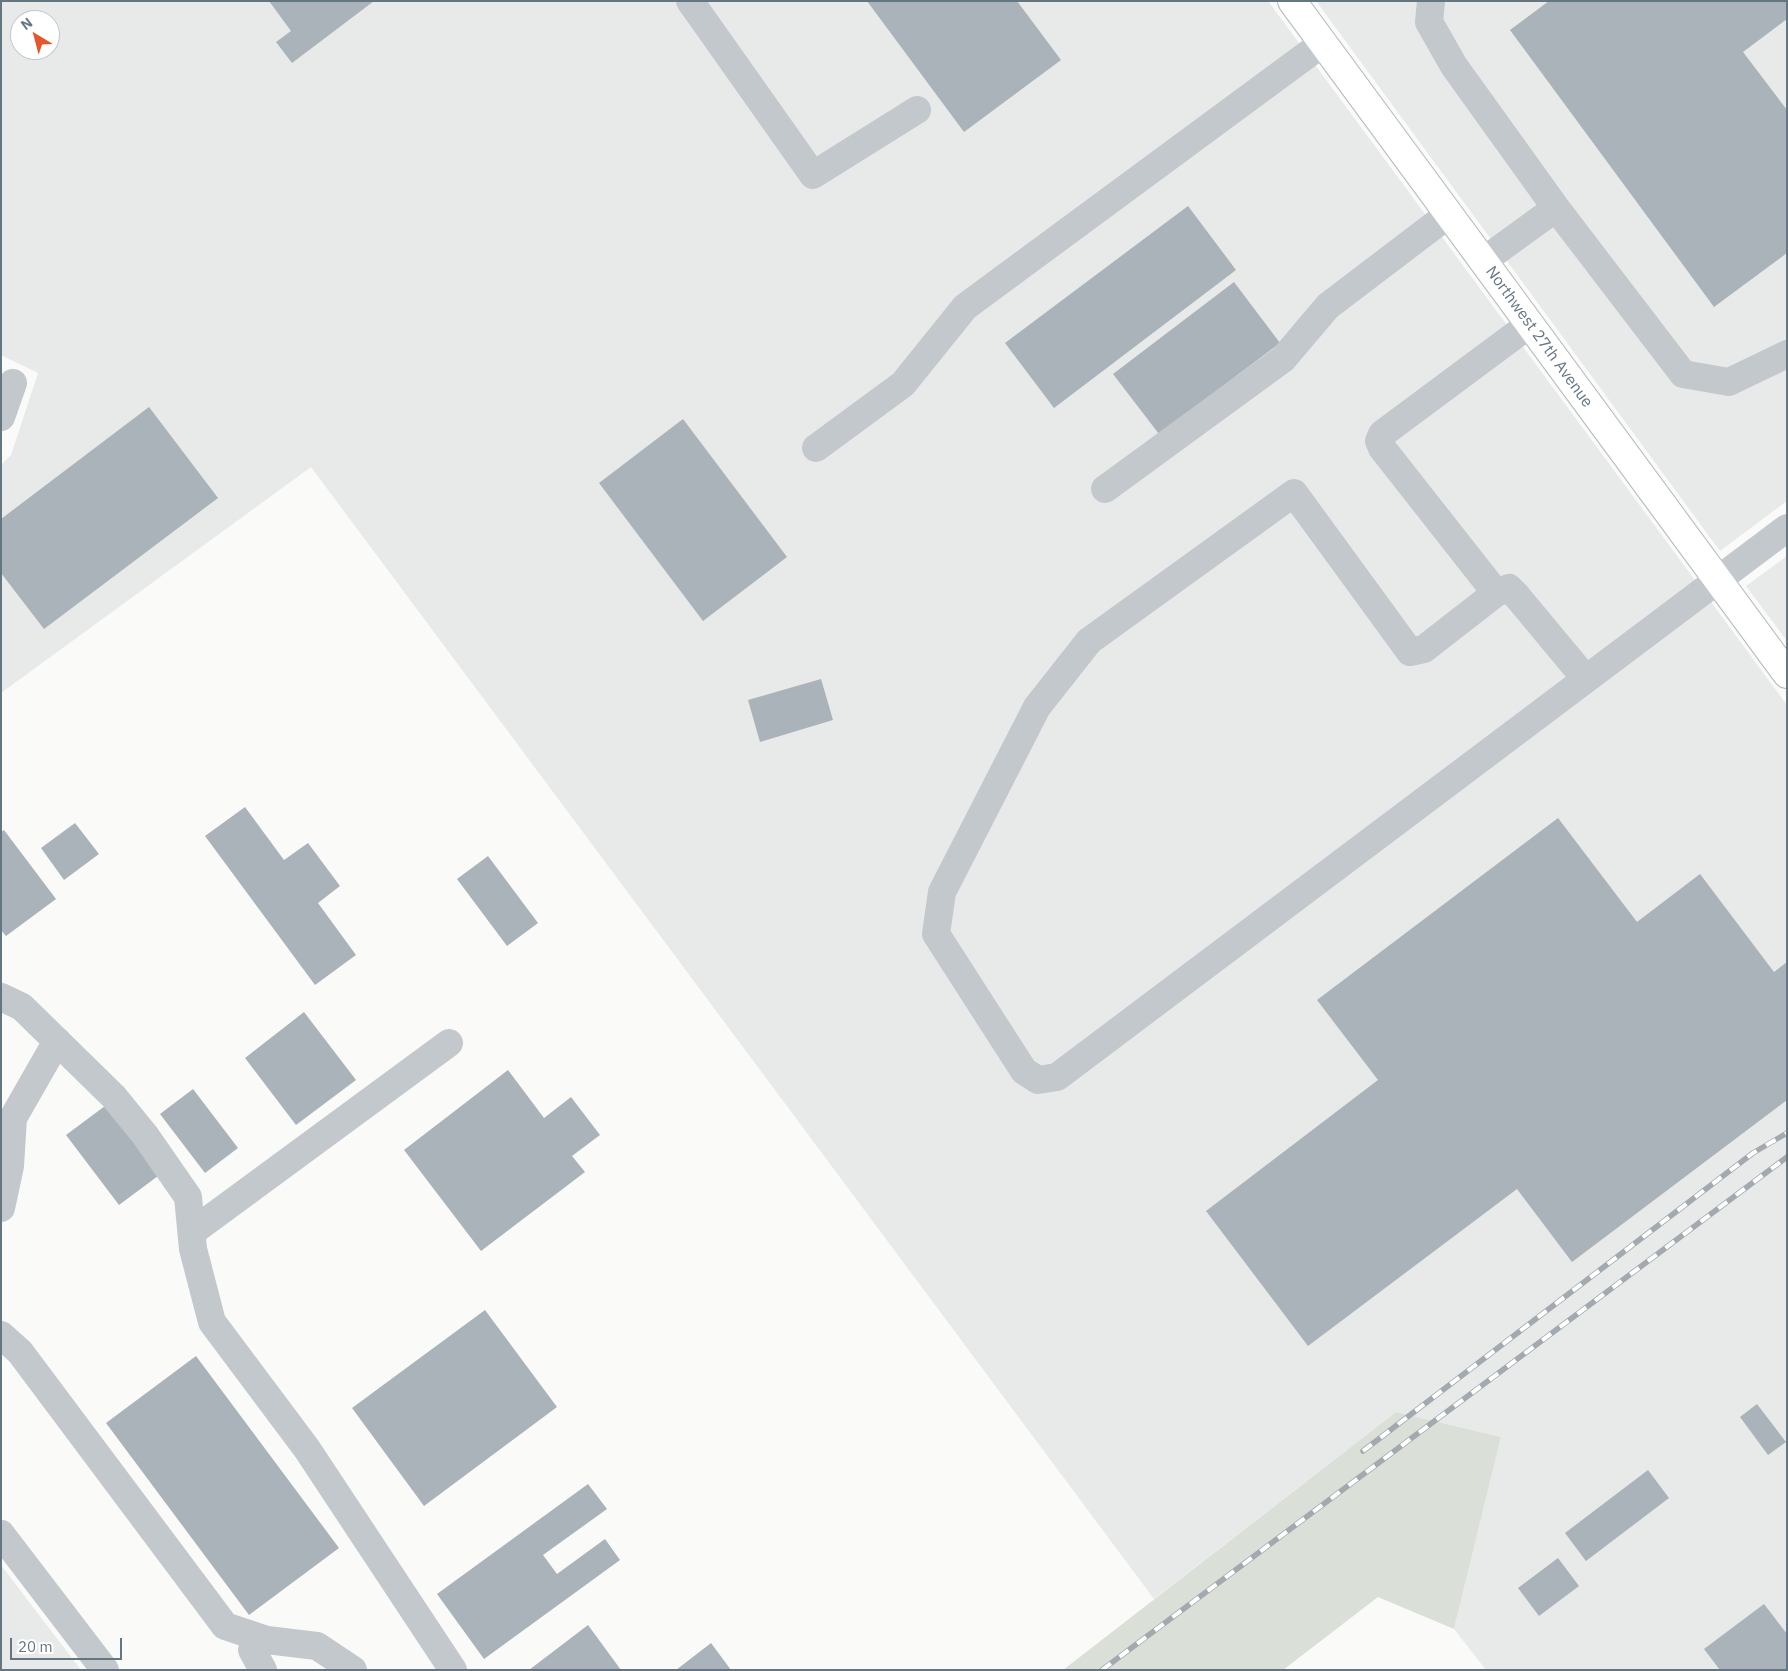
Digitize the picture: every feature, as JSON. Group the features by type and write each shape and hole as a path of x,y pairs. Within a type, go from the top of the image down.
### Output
{"main road":[{"name":"Northwest 27th Avenue","path":"1292,1 1787,674"}],"street":[{"path":"690,1 813,175 917,110"},
{"path":"1431,1 1429,22 1454,66 1556,208 1683,374 1730,382 1787,354"},
{"path":"816,448 903,384 965,307 1323,43"},
{"path":"1483,261 1556,208"},
{"path":"1105,489 1283,359 1328,306 1449,214"},
{"path":"1496,592 1382,448 1379,440 1382,434 1530,324"},
{"path":"1,417 13,383"},
{"path":"1585,678 1509,588 1496,592 1424,649 1410,652 1294,493 1089,640 1037,707 942,892 936,934 1024,1072 1038,1080 1057,1077 1585,678 1787,528"},
{"path":"1,998 22,1007 114,1097 145,1135 183,1189 188,1197 193,1249 212,1322 307,1449 453,1670"},
{"path":"1,1208 10,1166 13,1118 57,1041"},
{"path":"192,1232 449,1043"},
{"path":"1,1335 20,1352 225,1626 267,1640 317,1646 353,1670"},
{"path":"1,1534 106,1670"},
{"path":"263,1670 252,1650 267,1640"}],"shaded area":[{"path":"1,1 1268,1 1787,705 1787,1670 1486,1670 1454,1629 1501,1437 1396,1412 1154,1599 311,467 1,693 1,465 11,455 38,373 1,355"},
{"path":"1316,1 1787,1 1787,501 1720,551"},
{"path":"1787,556 1787,641 1746,586"},
{"path":"1396,1412 1501,1437 1454,1629 1378,1597 1283,1670 1063,1670"},
{"path":"1,1565 81,1670 1,1670"}],"building":[{"path":"269,1 374,1 292,63 276,42 291,31"},
{"path":"867,1 1017,1 1061,60 964,132"},
{"path":"1549,1 1787,1 1787,19 1743,52 1787,110 1787,253 1714,307 1510,30"},
{"path":"1188,206 1236,270 1054,408 1005,343"},
{"path":"1234,282 1280,343 1159,434 1113,374"},
{"path":"149,407 218,498 44,629 1,573 1,519"},
{"path":"683,419 787,557 703,621 599,483"},
{"path":"821,679 833,720 760,742 748,700"},
{"path":"245,807 284,860 308,843 340,886 318,903 356,955 315,985 205,836"},
{"path":"1558,818 1637,922 1700,874 1774,972 1787,962 1787,1100 1572,1262 1517,1189 1308,1346 1206,1211 1378,1080 1317,1000"},
{"path":"75,823 99,854 64,880 41,848"},
{"path":"4,830 56,899 6,936 1,930 1,832"},
{"path":"488,856 538,923 507,946 457,879"},
{"path":"304,1012 356,1080 296,1125 245,1058"},
{"path":"508,1070 544,1118 571,1097 600,1135 572,1156 585,1172 481,1251 404,1150"},
{"path":"193,1089 238,1148 205,1173 160,1114"},
{"path":"109,1103 162,1173 119,1205 66,1135"},
{"path":"485,1310 557,1407 424,1506 352,1408"},
{"path":"196,1356 339,1548 249,1615 106,1423"},
{"path":"1757,1404 1786,1442 1768,1455 1740,1417"},
{"path":"1648,1470 1669,1498 1586,1561 1565,1533"},
{"path":"588,1484 607,1509 543,1555 557,1574 605,1539 620,1560 484,1659 437,1594"},
{"path":"1558,1558 1579,1586 1539,1616 1518,1588"},
{"path":"1764,1604 1787,1634 1787,1670 1720,1670 1704,1649"},
{"path":"588,1625 621,1670 529,1670"},
{"path":"711,1643 731,1670 676,1670"}],"railway":[{"path":"1363,1451 1753,1153 1787,1133"},
{"path":"1102,1670 1787,1157"}]}
